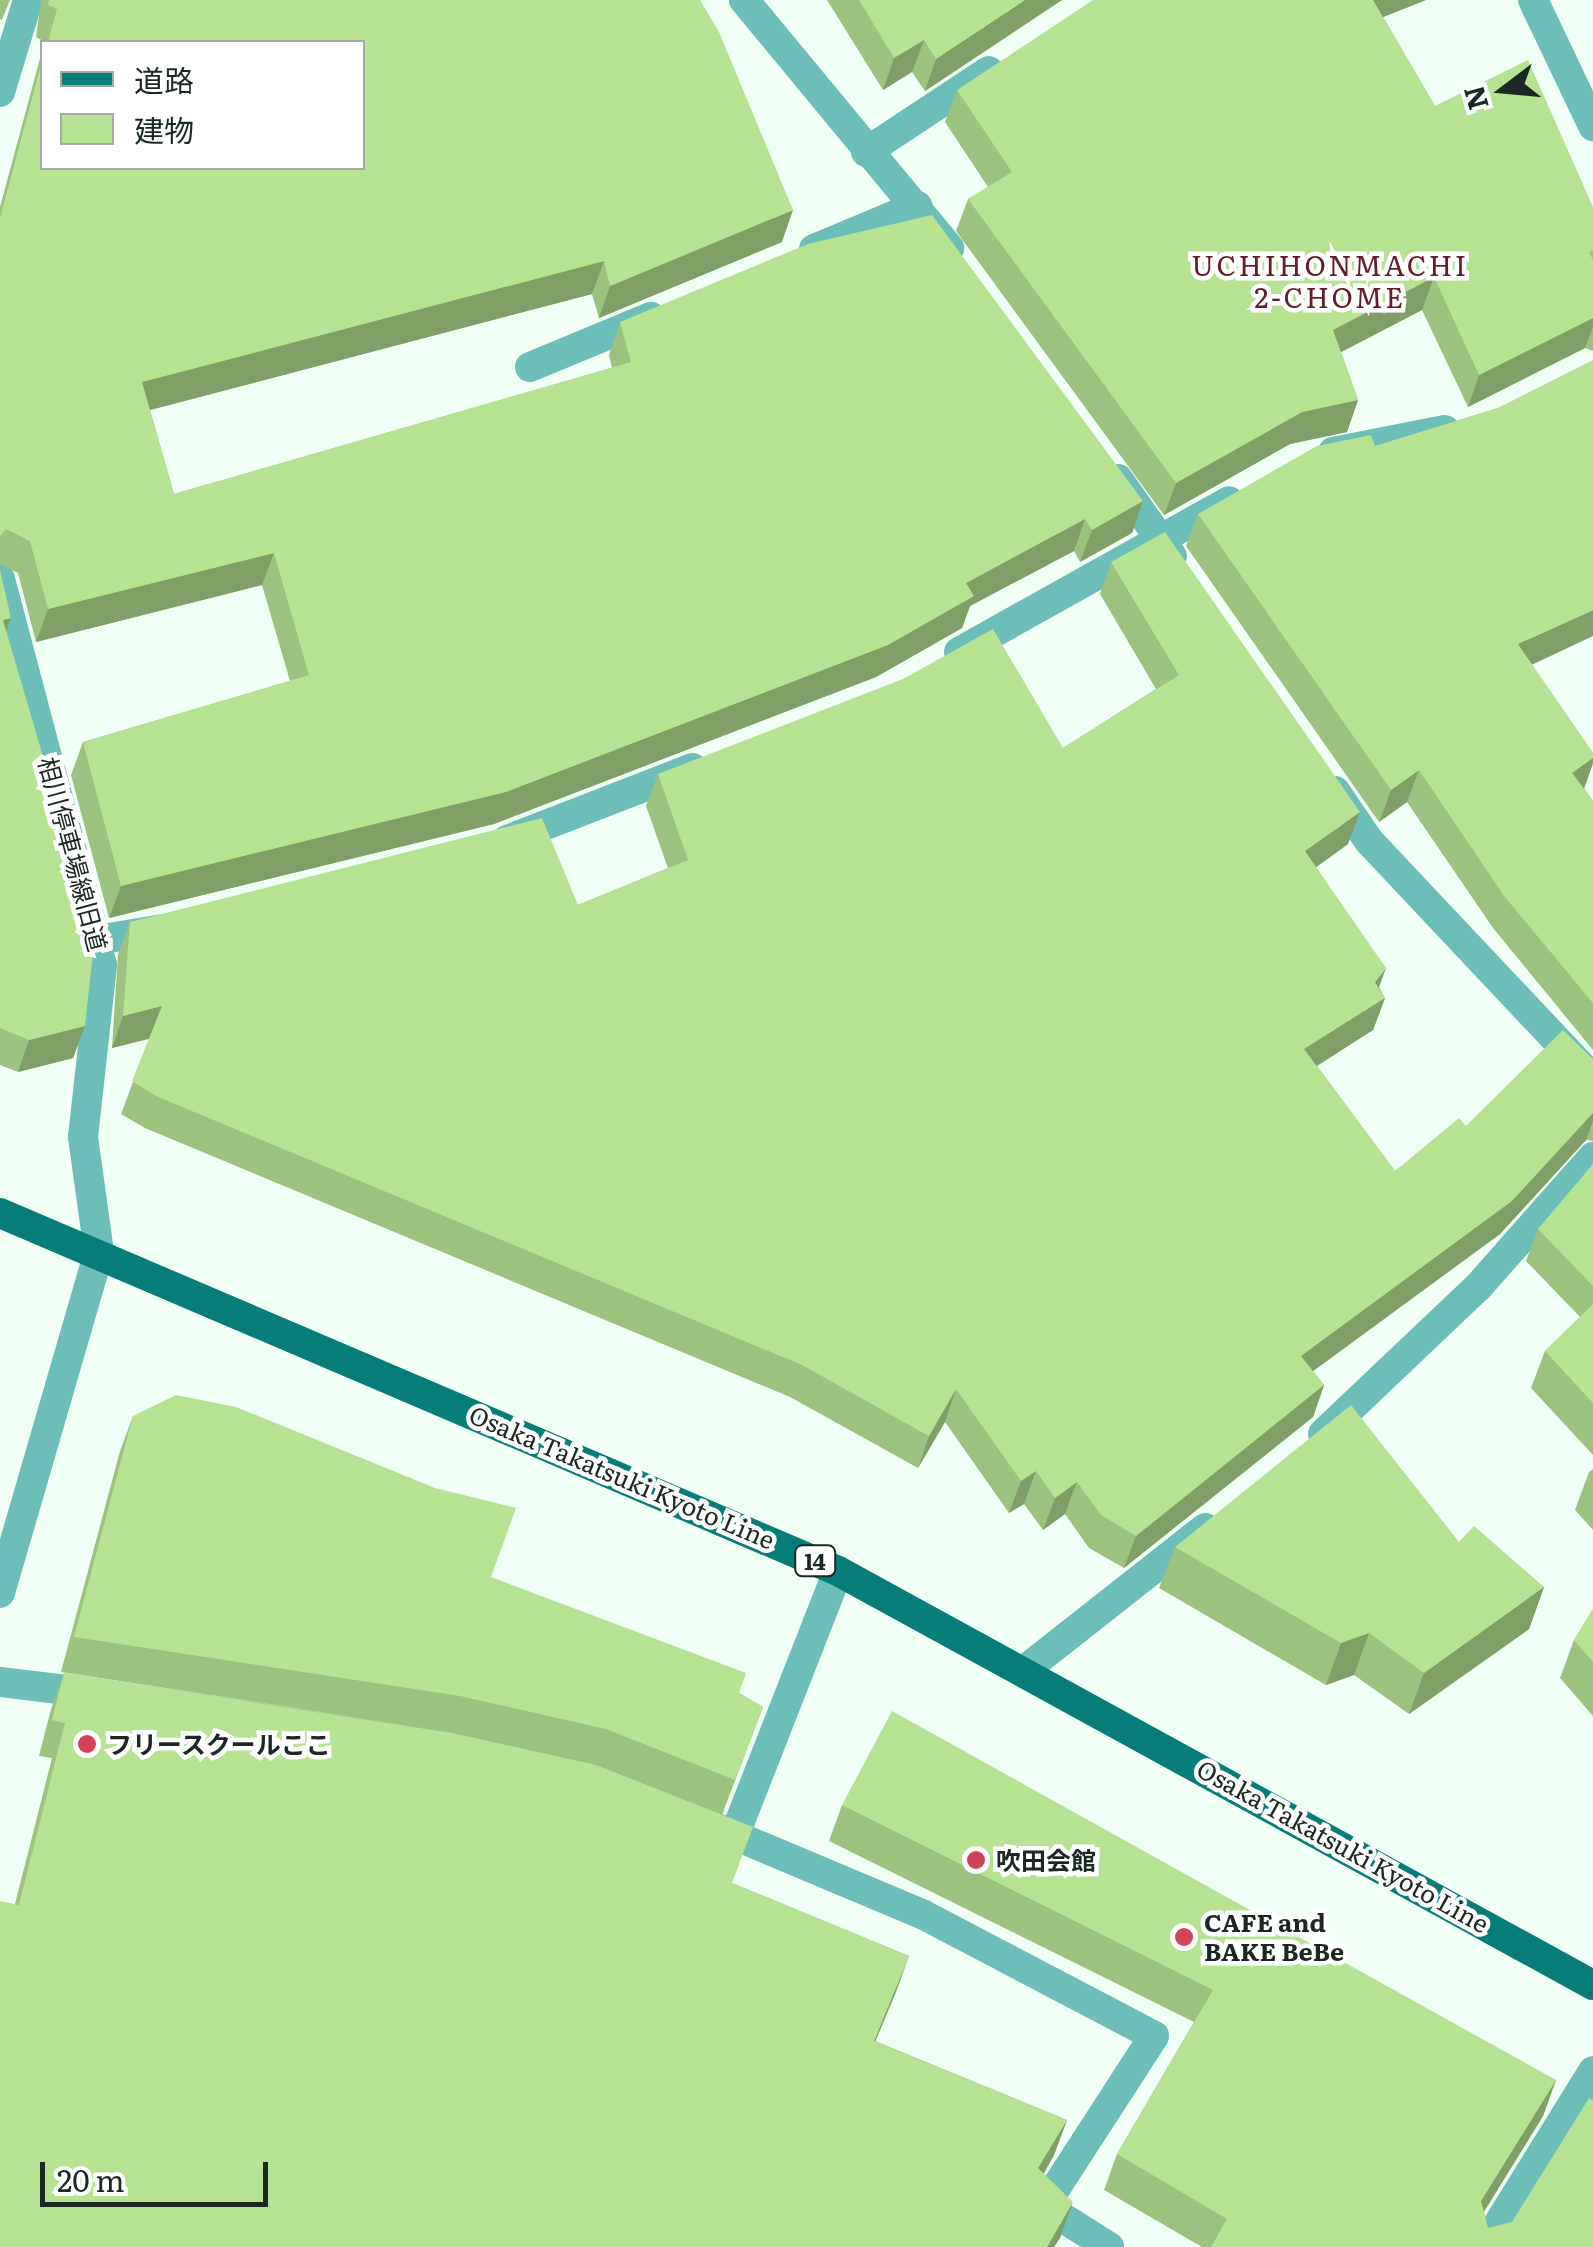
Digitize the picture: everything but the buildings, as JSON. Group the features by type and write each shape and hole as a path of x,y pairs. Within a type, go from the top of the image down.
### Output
{"main road":[{"name":"Osaka Takatsuki Kyoto Line","path":"0,1213 99,1252 838,1571 1026,1669 1593,1985"}],"street":[{"path":"0,92 28,0"},
{"path":"744,0 866,152 917,206 972,278"},
{"path":"1533,0 1593,126"},
{"path":"866,152 1014,54"},
{"path":"788,260 917,206"},
{"path":"530,367 678,306"},
{"path":"1299,461 1478,424"},
{"path":"1094,445 1193,587"},
{"path":"936,665 1265,480"},
{"name":"相川停車場線旧道","path":"0,579 97,940 83,1137 99,1252"},
{"path":"481,847 720,758"},
{"path":"1314,761 1368,840 1593,1079"},
{"path":"97,940 197,920"},
{"path":"1302,1454 1478,1288 1593,1157"},
{"path":"0,1593 99,1252"},
{"path":"1026,1669 1226,1512"},
{"path":"735,1834 838,1571"},
{"path":"0,1682 127,1699"},
{"path":"680,1815 735,1834 922,1914 1154,2036 1044,2206 1109,2247"},
{"path":"1484,2247 1593,2070"}],"place":[{"name":"フリースクールここ","path":"87,1744"},
{"name":"吹田会館","path":"976,1860"},
{"name":"CAFE and BAKE BeBe","path":"1184,1937"}],"district":[{"name":"UCHIHONMACHI 2-CHOME","path":"1330,280"}]}
